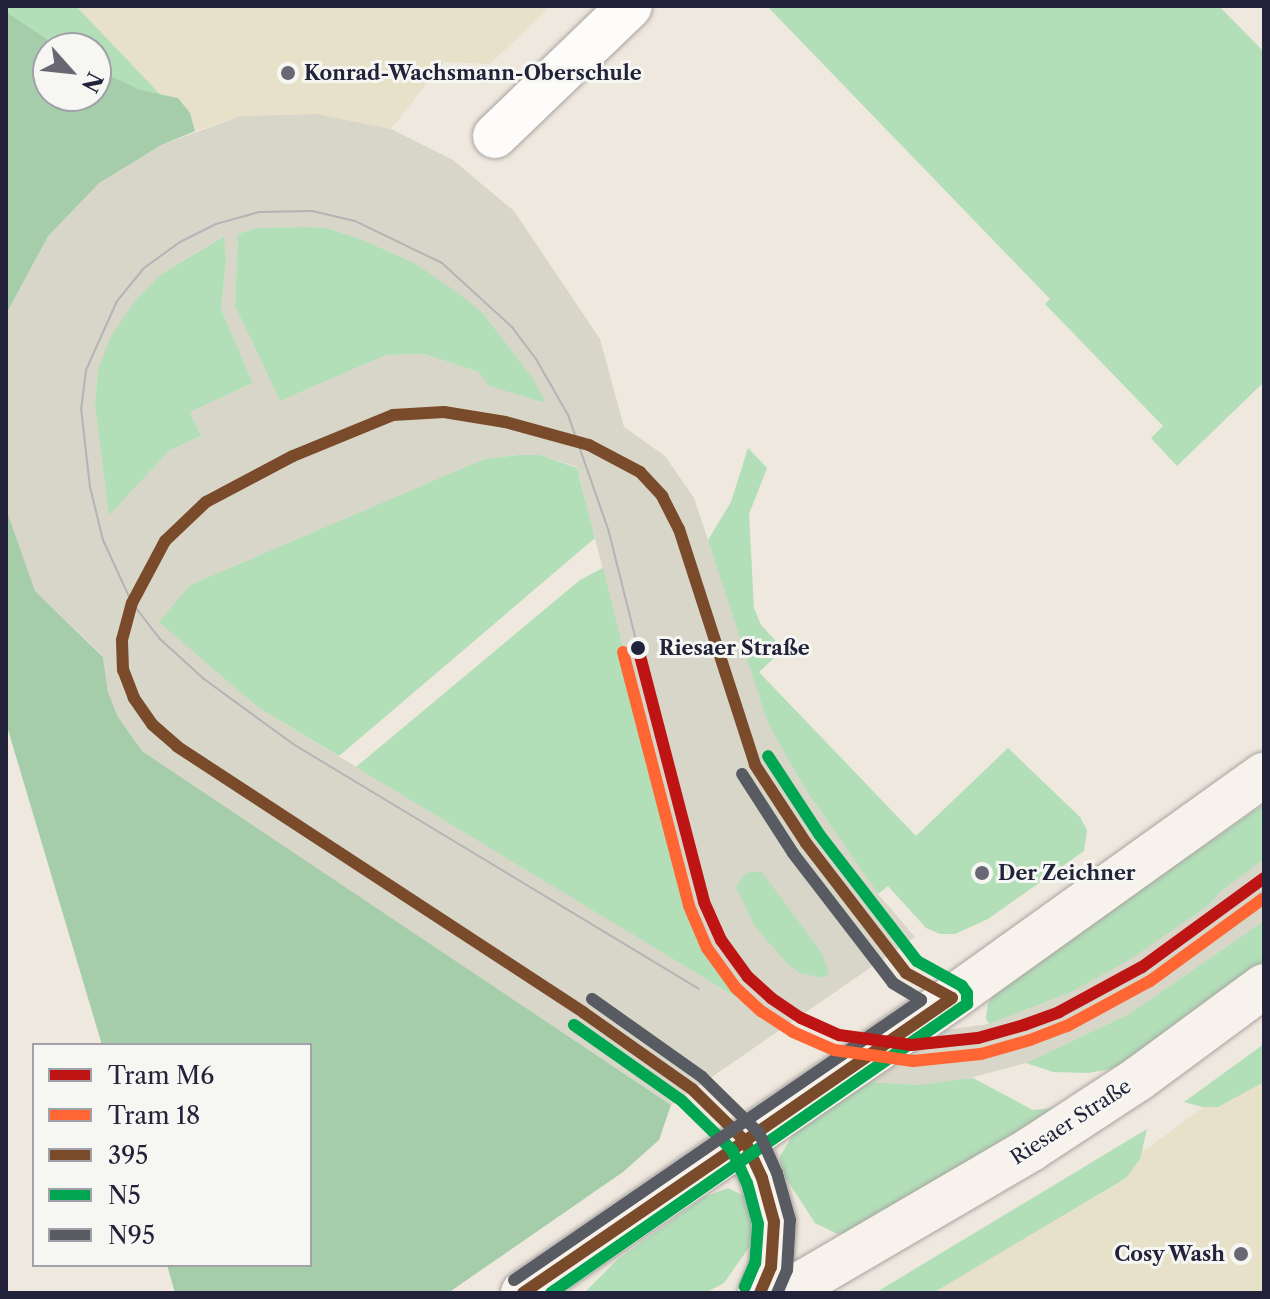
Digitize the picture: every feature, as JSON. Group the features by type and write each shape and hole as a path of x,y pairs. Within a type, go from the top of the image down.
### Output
{"main road":[{"path":"523,1293 745,1141 1264,775"},
{"name":"Riesaer Straße","path":"785,1293 1031,1149 1138,1079 1264,986"},
{"path":"745,1141 762,1178 774,1222 771,1267 760,1293"}],"street":[{"path":"495,136 630,6"}],"shaded area":[{"name":"Konrad-Wachsmann-Oberschule","path":"76,6 551,6 490,64 444,62 391,129 317,114 241,116 195,131 112,44 112,32 101,32"},
{"path":"317,114 391,129 453,160 514,211 600,339 624,427 665,456 694,498 769,723 804,787 878,894 915,937 671,1105 142,751 118,717 108,692 103,656 35,591 6,509 6,314 48,236 99,183 161,145 241,116","holes":["257,228 329,228 414,263 482,312 531,376 479,372 424,354 386,355 280,401 235,306 238,234","223,236 226,262 221,309 253,383 190,412 201,436 170,450 109,514 95,405 98,370 160,275","540,455 577,467 669,831 695,915 717,961 741,990 736,997 259,708 160,622 190,585 484,459"]},
{"path":"1264,859 1264,921 1129,1014 1026,1063 962,1080 918,1085 869,1082 916,1034 989,1024 1067,994 1210,904 1220,892"},
{"path":"1264,1063 1264,1293 906,1293 1149,1147"}],"green space":[{"path":"6,6 76,6 101,32 32,32 32,112 112,112 112,44 195,131 161,145 99,183 48,236 6,314"},
{"path":"767,6 1219,6 1264,52 1264,382 1177,466 1151,438 1163,426 1045,304 1050,299"},
{"path":"6,12 36,32 32,32 32,112 112,112 112,77 140,90 178,98 190,113 195,131 161,145 99,183 48,236 6,314"},
{"path":"257,228 328,228 363,240 414,263 454,290 482,312 531,376 546,403 489,386 479,372 424,354 386,355 280,401 235,306 238,234"},
{"path":"224,236 226,262 221,309 253,383 190,412 201,436 170,450 109,515 95,405 98,370 111,336 136,300 160,275"},
{"path":"748,448 767,468 749,514 754,608 761,625 783,649 759,672 916,836 1008,748 1080,817 1087,830 1084,851 988,919 955,934 940,934 926,928 888,886 878,894 804,787 768,723 708,540 731,502"},
{"path":"540,455 577,468 595,538 339,756 259,708 159,622 190,585 484,459"},
{"path":"6,509 35,591 103,657 108,692 118,717 142,751 671,1105 659,1140 623,1172 448,1293 175,1293 168,1267 312,1267 312,1043 101,1043 6,723"},
{"path":"603,568 669,831 695,915 717,961 742,990 736,997 356,767 580,580"},
{"path":"1264,804 1264,859 1220,892 1210,904 1129,960 1067,994 989,1024 986,1018 988,1003 997,990"},
{"path":"761,871 822,953 829,973 824,978 800,973 789,965 755,927 736,887 746,873"},
{"path":"1264,921 1264,965 1130,1059 1110,1069 1089,1073 1053,1072 1026,1063 1129,1014"},
{"path":"1264,1044 1264,1082 1218,1107 1184,1102"},
{"path":"973,1078 1033,1110 1054,1108 853,1232 837,1234 815,1223 782,1172 780,1156 796,1130 869,1082 918,1085"},
{"path":"1147,1129 1140,1159 1126,1178 933,1293 875,1293"},
{"path":"728,1188 752,1200 752,1243 724,1283 705,1293 584,1293 618,1259 704,1197"}],"tram line":[{"path":"638,648 608,529 568,415 536,359 513,328 442,263 355,221 312,211 259,212 216,224 180,242 144,268 117,301 86,370 81,408 90,487 103,540 132,603 160,639 204,679 293,744 699,989"},
{"name":"M6","path":"638,648 704,902 721,940 748,977 771,998 801,1018 839,1035 911,1045 978,1038 1024,1025 1059,1012 1142,967 1264,878"},
{"name":"18","path":"623,652 689,906 707,948 736,988 761,1011 793,1032 834,1050 913,1061 981,1054 1030,1040 1067,1026 1150,981 1264,898"}],"transit line":[{"name":"395","path":"444,412 505,422 589,445 640,472 662,496 679,529 755,765 806,843 906,973 952,998 745,1141 692,1089 583,1012 177,746 152,724 134,698 123,670 122,640 132,603 165,541 206,502 293,456 393,415 444,412"},
{"name":"N5","path":"551,1293 967,1004 967,993 962,986 917,961 819,834 768,756"},
{"name":"N95","path":"514,1280 921,1000 893,983 793,853 742,774"},
{"name":"N95","path":"592,999 702,1077 759,1133 777,1173 790,1220 787,1270 777,1293"},
{"name":"N5","path":"574,1025 682,1101 732,1150 747,1183 758,1224 755,1263 745,1287"},
{"name":"395","path":"523,1293 745,1141"},
{"name":"395","path":"745,1141 762,1178 774,1222 771,1267 760,1293"}],"place":[{"name":"Konrad-Wachsmann-Oberschule","path":"288,73"},
{"name":"Riesaer Straße","path":"638,648"},
{"name":"Der Zeichner","path":"982,873"},
{"name":"Cosy Wash","path":"1241,1254"}]}
